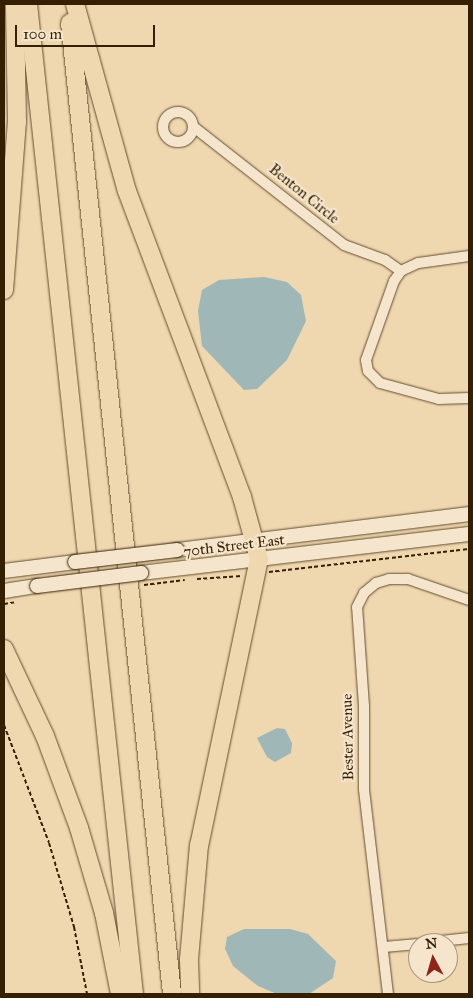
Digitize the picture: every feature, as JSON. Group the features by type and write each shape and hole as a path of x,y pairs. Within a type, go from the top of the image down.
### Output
{"highway":[{"path":"4,290 17,122 14,4"},
{"path":"28,4 134,994"},
{"path":"68,4 172,994"},
{"path":"75,4 127,191 256,540 257,566 203,819 189,960 190,994"},
{"path":"4,649 45,736 79,828 104,913 120,994"}],"main road":[{"name":"70th Street East","path":"4,571 469,514"},
{"name":"70th Street East","path":"4,591 37,586 257,566 469,534"}],"street":[{"name":"Benton Circle","path":"195,128 344,245 385,260 401,272"},
{"path":"469,256 418,263 401,272 368,350 368,371 380,383 447,400 469,398"},
{"name":"Bester Avenue","path":"388,994 364,789 364,706 357,607 364,593 376,583 389,579 408,579 469,600"},
{"path":"384,947 408,945"}],"path":[{"path":"182,574 469,549"},
{"path":"4,725 50,843 74,927 87,994"}],"water":[{"path":"264,277 287,282 301,295 306,321 287,360 257,389 244,390 202,346 198,311 202,290 219,280"},
{"path":"277,728 285,729 292,743 291,753 275,762 267,757 257,738"},
{"path":"244,929 290,929 308,934 336,961 333,978 309,994 277,994 258,986 233,966 225,949 227,937"}]}
